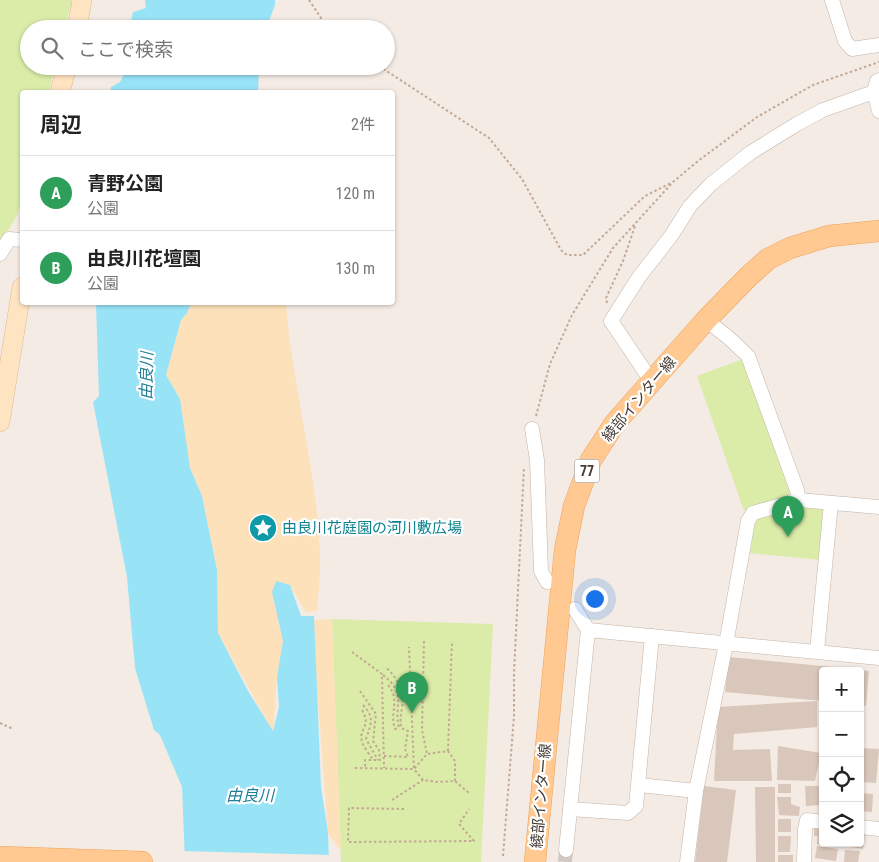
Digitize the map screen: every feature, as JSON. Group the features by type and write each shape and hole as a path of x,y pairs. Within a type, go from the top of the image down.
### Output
{"main road":[{"name":"綾部インター線","path":"535,862 565,550 574,506 591,460 615,423 706,320 768,259 790,248 829,236 879,231"},
{"path":"0,858 142,862"}],"street":[{"path":"79,20 82,0"},
{"path":"832,0 846,41 852,49 879,45"},
{"path":"61,90 65,75"},
{"path":"652,382 611,321 639,277 671,236 690,206 711,184 750,153 824,110 877,87 879,111"},
{"path":"0,254 9,239 20,240"},
{"path":"0,422 20,299"},
{"path":"706,320 748,356 800,500"},
{"path":"532,429 537,460 541,571 547,582"},
{"path":"688,862 696,791 726,644 748,521 753,513 800,500 879,507"},
{"path":"817,651 830,503"},
{"path":"566,850 588,630 574,609"},
{"path":"588,630 879,658"},
{"path":"570,809 628,813 636,806 652,636"},
{"path":"639,785 696,791"},
{"path":"804,862 807,820 819,822"},
{"path":"864,827 879,829"}],"path":[{"path":"309,0 322,20"},
{"path":"532,429 550,364 572,315 613,248 674,182 698,161 757,117 813,85 879,62"},
{"path":"393,75 488,138 522,179 561,250 567,255 583,256 645,196 674,182"},
{"path":"611,321 606,298 624,261 636,224"},
{"path":"503,856 514,716 514,663 522,482 525,464"},
{"path":"452,640 448,751 455,761 455,781"},
{"path":"424,641 422,730 427,754"},
{"path":"409,647 414,769 422,780"},
{"path":"352,652 392,682 400,698 397,720 400,728"},
{"path":"385,667 398,682 403,696 399,718 400,728"},
{"path":"382,674 384,768"},
{"path":"384,756 408,757 404,749 408,731 400,728 396,729 392,719 395,700 393,692 388,685"},
{"path":"360,691 376,714 373,741 380,750 380,760 378,760"},
{"path":"363,705 369,712 372,720 366,739 378,760"},
{"path":"362,710 366,723 362,730 362,742 373,760"},
{"path":"0,723 13,729"},
{"path":"414,769 427,754 448,751"},
{"path":"365,768 365,760 378,760"},
{"path":"355,768 414,769"},
{"path":"392,800 422,780 438,782 455,781 470,794"},
{"path":"404,809 349,808 348,842 474,841 458,824 469,809"}],"green space":[{"path":"0,0 72,0 67,20 20,20 20,75 53,75 49,90 20,90 20,204 17,216 0,243"},
{"path":"746,358 792,487 788,496 744,511 697,376"},
{"path":"798,505 821,507 825,512 821,560 750,553 755,520"},
{"path":"332,619 493,624 481,862 341,862"}],"sand":[{"name":"由良川花庭園の河川敷広場","path":"190,305 286,305 289,335 315,494 320,571 317,611 306,612 290,585 278,622 284,641 277,677 273,732 218,633 217,570 202,496 190,468 180,399 166,375 181,320"},
{"path":"332,619 341,851 328,833 316,673 314,620"}],"water":[{"path":"145,0 275,0 269,20 131,20 133,12 146,8"},
{"path":"124,75 259,75 258,90 110,90 111,87 120,82"},
{"name":"由良川","path":"96,305 190,305 181,320 166,375 180,399 190,468 202,496 217,570 218,633 248,691 273,731 279,707 277,677 283,641 272,592 276,581 290,585 301,616 314,616 321,787 328,832 329,862 185,862 182,787 160,735 154,730 135,668 127,577 93,402 99,396"}],"pier":[{"path":"182,851 331,855 331,862 182,862"}],"building":[{"path":"729,657 833,667 819,667 819,701 725,692"},
{"path":"864,670 869,671 866,706 864,706"},
{"path":"817,701 817,727 734,734 733,750 770,749 772,781 714,781 718,707"},
{"path":"778,746 819,753 815,781 777,780"},
{"path":"864,748 879,749 876,783 864,782"},
{"path":"778,784 791,784 791,793 778,793"},
{"path":"704,786 736,790 727,862 695,862"},
{"path":"805,786 819,786 819,805 806,806"},
{"path":"755,787 775,787 775,862 756,862"},
{"path":"864,793 873,794 872,812 864,811"},
{"path":"777,797 791,797 791,804 800,807 799,816 779,815"},
{"path":"778,819 791,819 791,832 778,832"},
{"path":"814,827 819,828 819,844 817,844 818,836 814,836"},
{"path":"778,836 791,836 790,852 778,852"},
{"path":"817,846 838,849 836,861 815,858"},
{"path":"845,850 860,851 858,862 844,862"},
{"path":"778,855 793,855 793,862 778,862"}],"tunnel":[{"path":"565,862 566,850"}],"place":[{"name":"由良川花庭園の河川敷広場","path":"263,528"},
{"name":"青野公園","path":"788,537"},
{"name":"由良川花壇園","path":"412,713"}]}
